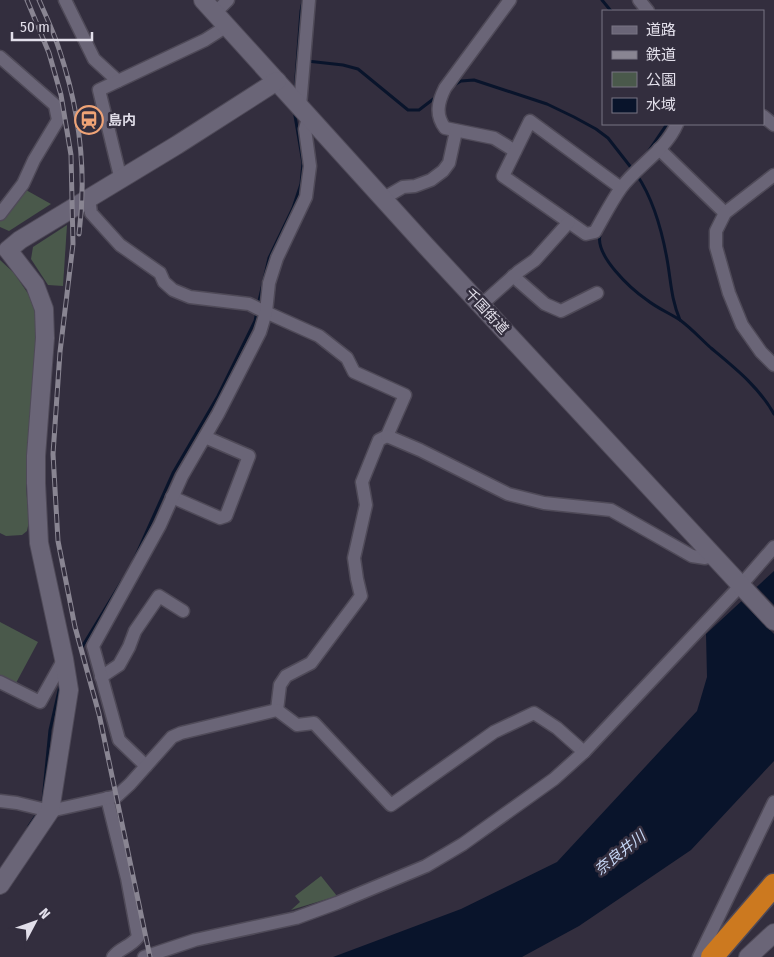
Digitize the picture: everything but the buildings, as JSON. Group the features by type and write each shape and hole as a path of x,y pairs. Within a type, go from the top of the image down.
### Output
{"highway":[{"path":"717,942 774,885"}],"street":[{"path":"65,0 94,59 118,81"},
{"path":"209,6 228,0"},
{"path":"146,766 119,740 93,646 160,525 182,476 218,414 260,332 260,309 277,258 306,197 310,166 300,105 309,0"},
{"path":"510,0 445,88 439,99 438,107 440,122 445,128 494,138 515,151"},
{"path":"639,0 647,10"},
{"name":"千国街道","path":"209,6 481,305 774,621"},
{"path":"121,180 99,90 205,40 227,26"},
{"path":"0,57 55,105 58,120 34,160 23,184 0,214"},
{"path":"0,885 50,811 69,690 39,543 36,456 45,338 44,309 35,286 4,246 20,240 121,180 276,81"},
{"path":"764,117 774,126"},
{"path":"621,188 530,120 504,176 586,234 594,232 621,188 660,150 677,125"},
{"path":"384,198 403,187 415,186 430,180 443,171 449,163 456,131"},
{"path":"660,150 725,213"},
{"path":"774,175 725,213 716,231 716,247 742,325 761,352 774,365"},
{"path":"89,199 91,213 120,244 160,273 164,282 173,290 190,296 249,304 319,336 347,358 354,372 405,395 387,436 379,440 362,482 366,506 354,558 356,579 362,596 312,663 286,676 280,685 277,710"},
{"path":"481,305 534,260 569,222"},
{"path":"513,276 545,304 562,311 597,293"},
{"path":"387,436 420,450 508,494 544,503 601,507 611,510 692,556 705,558 712,555"},
{"path":"172,497 220,518 226,516 249,456 205,437"},
{"path":"144,957 195,940 296,918 338,904 426,866 463,844 554,779 584,752 743,588 774,547"},
{"path":"102,677 119,664 129,647 135,631 159,596 183,611"},
{"path":"0,682 40,702 64,659"},
{"path":"277,710 297,725 314,723 391,805 494,732 534,713 556,728 584,752"},
{"path":"0,801 50,811 117,796 172,737 181,733 277,710"},
{"path":"107,798 127,878 138,937 130,946 120,950 112,957"},
{"path":"699,957 717,942 774,802"},
{"path":"748,957 774,933"}],"green space":[{"path":"26,190 51,204 9,231 0,227 0,217"},
{"path":"67,225 63,286 48,285 31,259 33,247"},
{"path":"0,260 14,273 29,295 35,311 36,335 27,458 26,487 29,521 27,531 22,535 6,536 0,533"},
{"path":"0,622 38,642 16,683 0,675"},
{"path":"321,876 337,896 291,910 300,902 295,896"}],"water":[{"name":"奈良井川","path":"774,571 774,761 691,850 579,926 522,957 333,957 461,909 557,862 697,711 707,677 706,634"}],"pier":[{"path":"755,585 774,605 774,634 739,599"}],"waterway":[{"path":"602,0 610,10"},
{"path":"295,91 303,1"},
{"path":"307,61 343,65 358,69 408,110 419,110 436,97"},
{"path":"454,85 461,81 474,80 547,104 596,129 608,138 633,170"},
{"path":"258,305 269,258 293,208 301,184 303,163 294,110"},
{"path":"648,152 666,125"},
{"path":"637,175 648,194 660,226 673,297 680,320"},
{"path":"600,235 600,243 608,262 624,280 651,303 688,326 746,378 774,414"},
{"path":"134,560 173,473 218,396 255,321 257,311"},
{"path":"82,647 122,581"},
{"path":"43,801 50,730 60,686"},
{"path":"29,826 35,817"}],"railway":[{"path":"27,0 49,53 61,95 71,155 73,244 60,352 53,454 58,541 75,627 99,714 150,957"},
{"path":"39,0 66,71 80,140 82,187 79,234"}],"place":[{"name":"島内","path":"89,120"}]}
